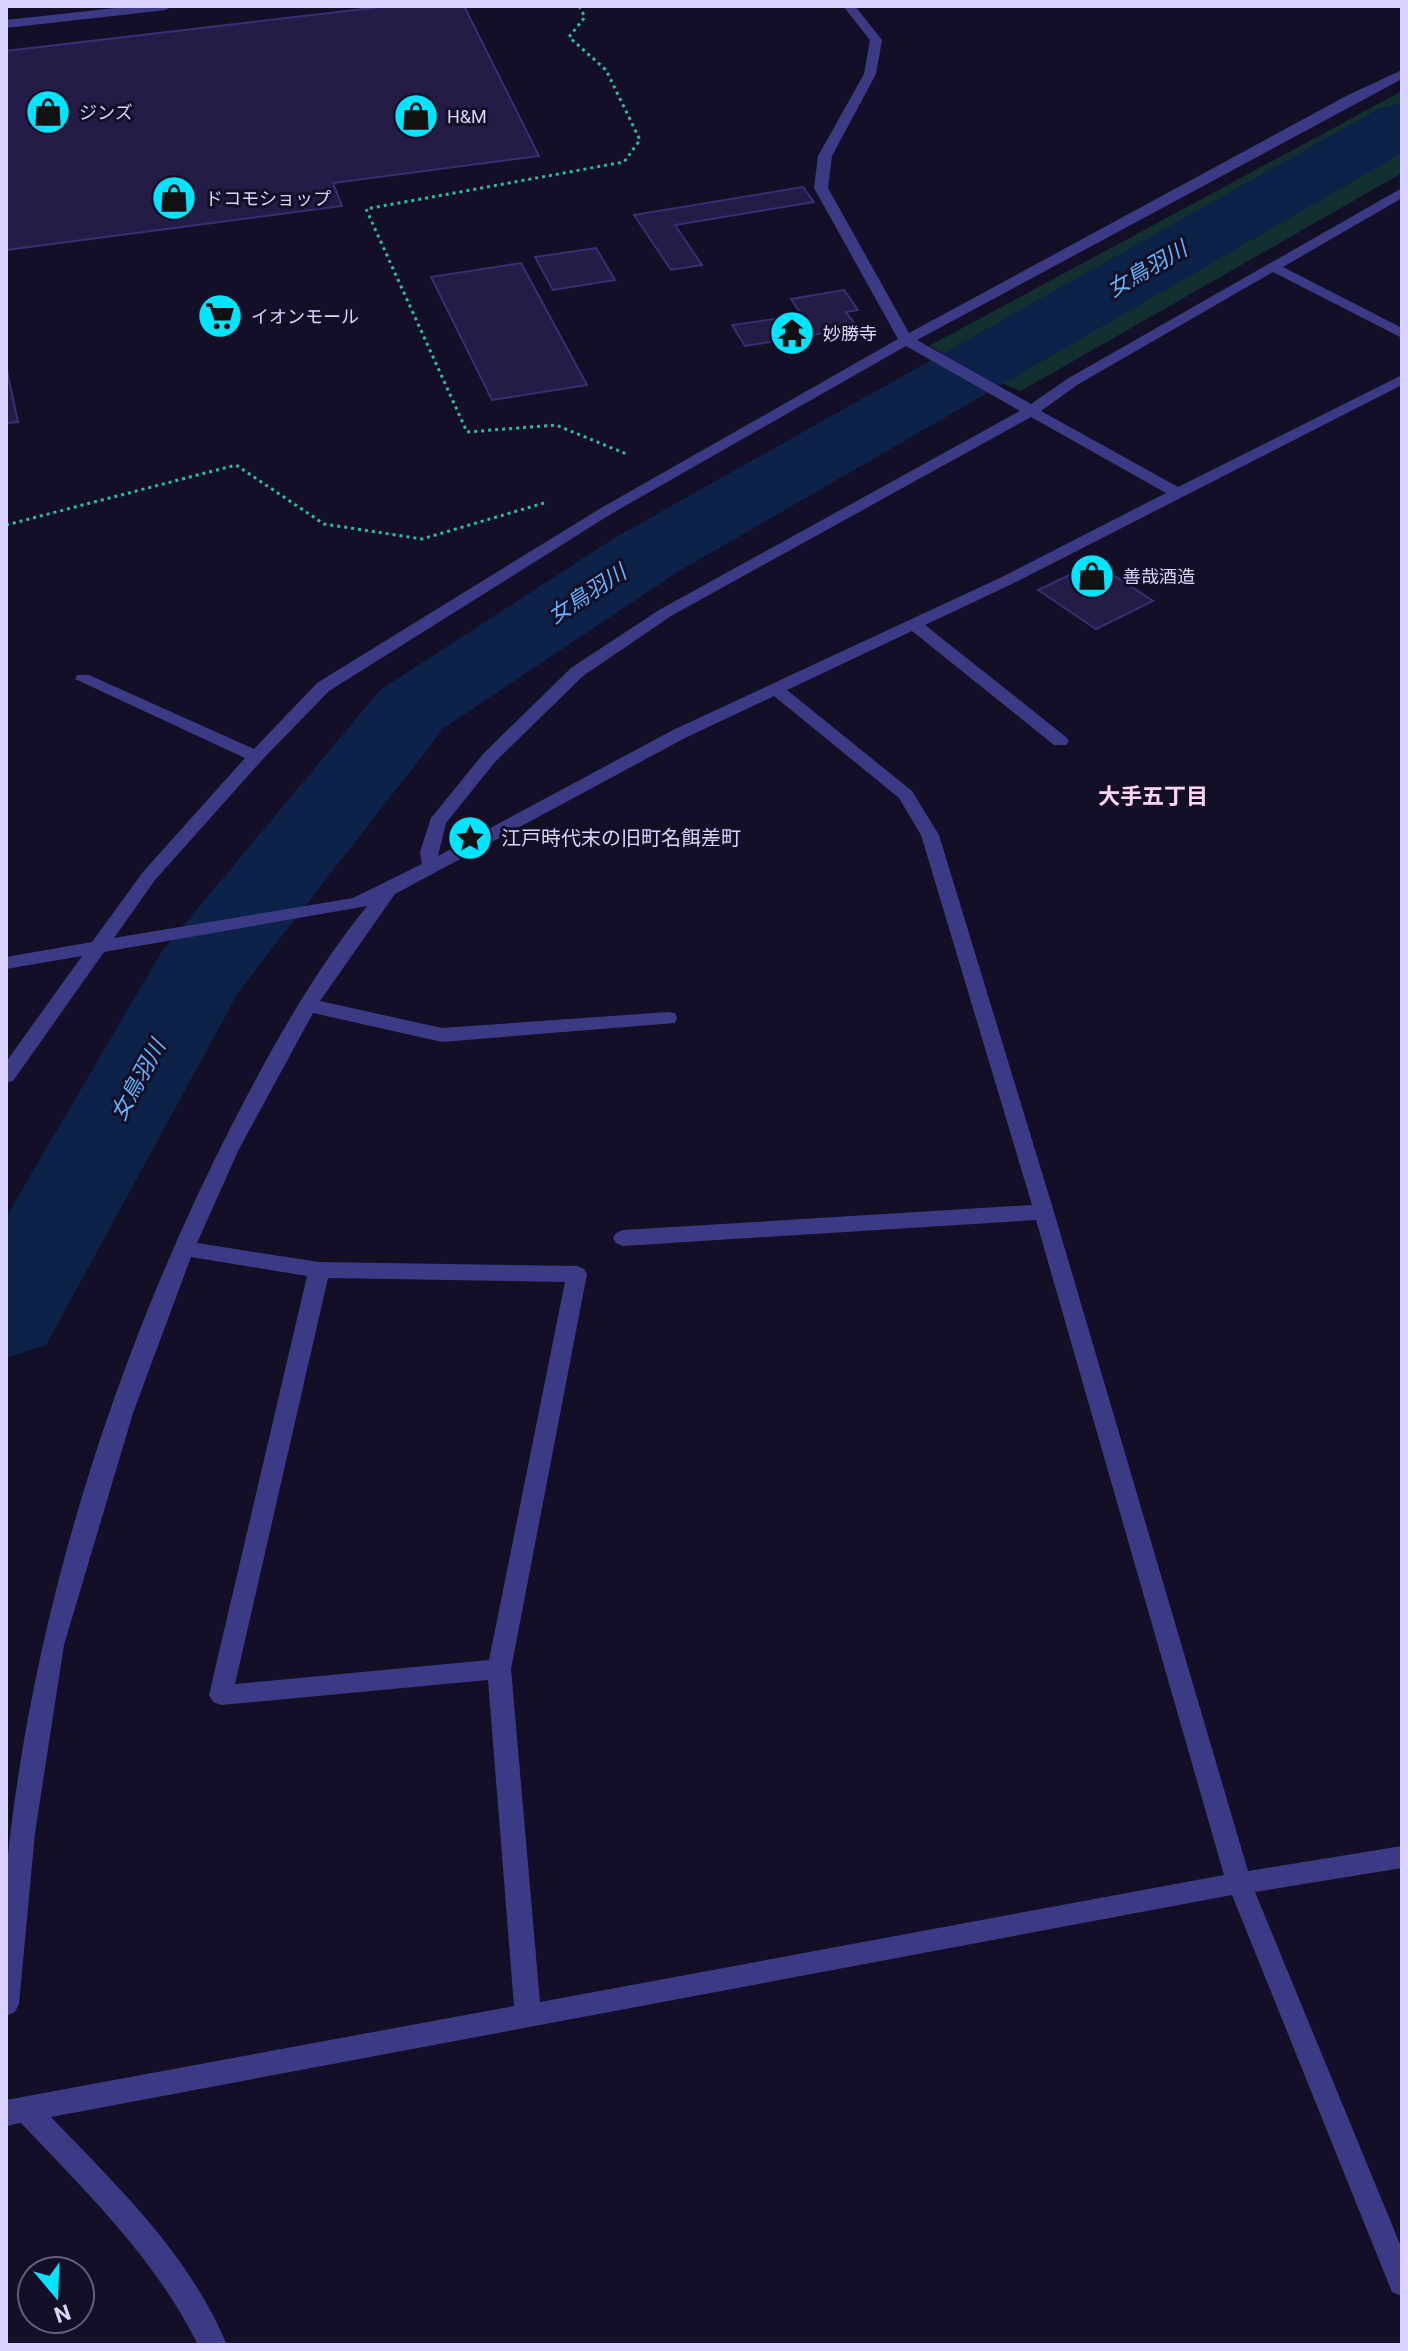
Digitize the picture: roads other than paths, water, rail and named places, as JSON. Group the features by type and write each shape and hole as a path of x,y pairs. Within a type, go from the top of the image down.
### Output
{"street":[{"path":"6,24 166,6"},
{"path":"849,6 876,40 870,74 825,156 821,188 906,340 1178,494"},
{"path":"6,1076 149,876 256,756 323,687 606,511 906,340 1352,98 1402,74"},
{"path":"431,867 429,852 437,822 489,758 577,672 665,613 1031,411 1072,382 1402,192"},
{"path":"1271,266 1402,334"},
{"path":"6,963 357,903 388,890 679,734 915,625 1402,379"},
{"path":"915,625 1060,741"},
{"path":"83,679 256,756"},
{"path":"777,690 906,795 930,835 1044,1212 1239,1883 1402,2282"},
{"path":"6,2004 13,1898 49,1660 141,1354 213,1178 307,1005 356,930 388,890"},
{"path":"307,1005 442,1035 668,1018"},
{"path":"623,1238 1044,1212"},
{"path":"184,1248 319,1270 577,1274 499,1669 528,2016"},
{"path":"319,1270 221,1695 499,1669"},
{"path":"16,2111 1239,1883 1402,1857"},
{"path":"16,2111 139,2228 187,2293 213,2345"}],"waterway":[{"name":"女鳥羽川","path":"6,1315 198,975 412,709 646,555 1402,124"}],"place":[{"name":"ジンズ","path":"48,112"},
{"name":"H&M","path":"416,116"},
{"name":"ドコモショップ","path":"174,198"},
{"name":"イオンモール","path":"220,316"},
{"name":"妙勝寺","path":"792,333"},
{"name":"善哉酒造","path":"1092,576"},
{"name":"江戸時代末の旧町名餌差町","path":"470,838"}],"district":[{"name":"大手五丁目","path":"1153,796"}]}
